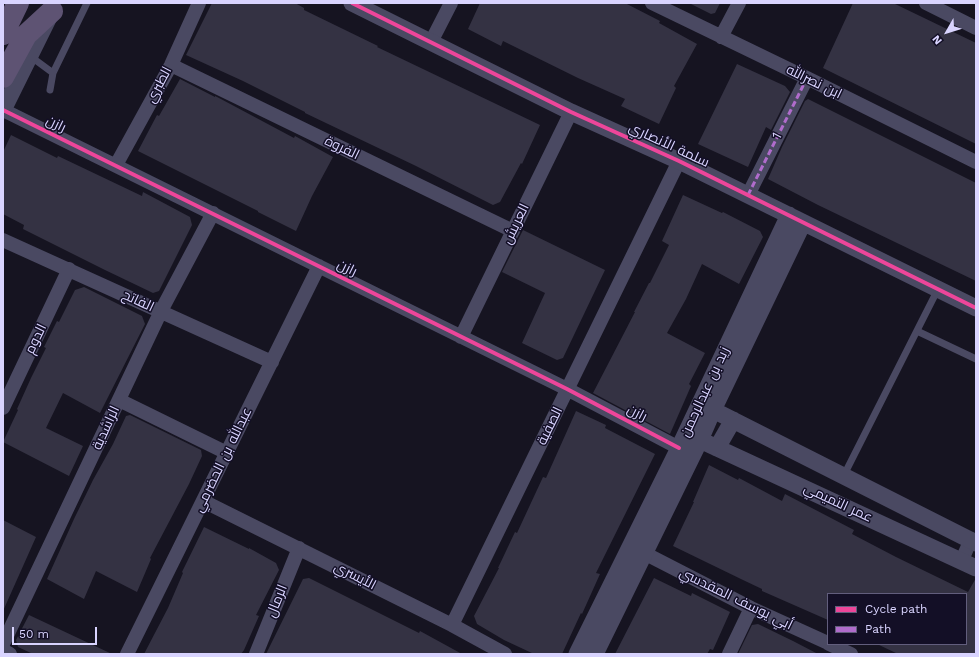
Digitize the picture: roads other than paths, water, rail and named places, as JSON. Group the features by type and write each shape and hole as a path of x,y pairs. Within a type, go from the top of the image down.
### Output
{"main road":[{"path":"3,34 18,3"},
{"path":"3,76 26,35 54,7"}],"street":[{"name":"الطبري","path":"116,165 171,65 199,3"},
{"name":"سلمة الأنصاري","path":"352,3 570,112 679,161 976,308"},
{"path":"431,42 452,3"},
{"name":"ابن نصرالله","path":"652,3 976,162"},
{"path":"721,36 739,3"},
{"path":"926,3 976,28"},
{"path":"3,110 54,7"},
{"name":"الفروة","path":"171,65 513,231"},
{"name":"1","path":"748,195 807,78"},
{"name":"رازن","path":"3,110 319,266 567,390 679,448"},
{"name":"العريش","path":"461,337 570,112"},
{"name":"الصفية","path":"452,625 679,161"},
{"name":"الراشدية","path":"3,644 161,311 213,214"},
{"name":"زيد بن عبدالرحمن","path":"595,654 700,440 796,219"},
{"name":"زيد بن عبدالرحمن","path":"577,654 679,448 796,219"},
{"name":"الفاتح","path":"3,240 272,362"},
{"name":"عبدالله بن الحضرمي","path":"127,654 319,266"},
{"name":"الدوم","path":"3,408 69,269"},
{"path":"119,400 226,453"},
{"path":"713,410 844,476 974,537 969,564"},
{"path":"718,448 732,420"},
{"name":"عمر التميمي","path":"700,440 969,564"},
{"name":"الأيسري","path":"203,501 452,625 505,654"},
{"name":"الرمال","path":"256,654 299,548"},
{"name":"أبي يوسف المقدسي","path":"644,552 752,608 827,643"},
{"path":"729,654 752,608"},
{"name":"أبي يوسف المقدسي","path":"831,645 851,654"},
{"path":"3,650 10,654"}],"lane":[{"path":"50,90 53,73 87,3"},
{"path":"30,56 53,73"},
{"path":"844,476 938,289"},
{"path":"917,332 976,359"}]}
